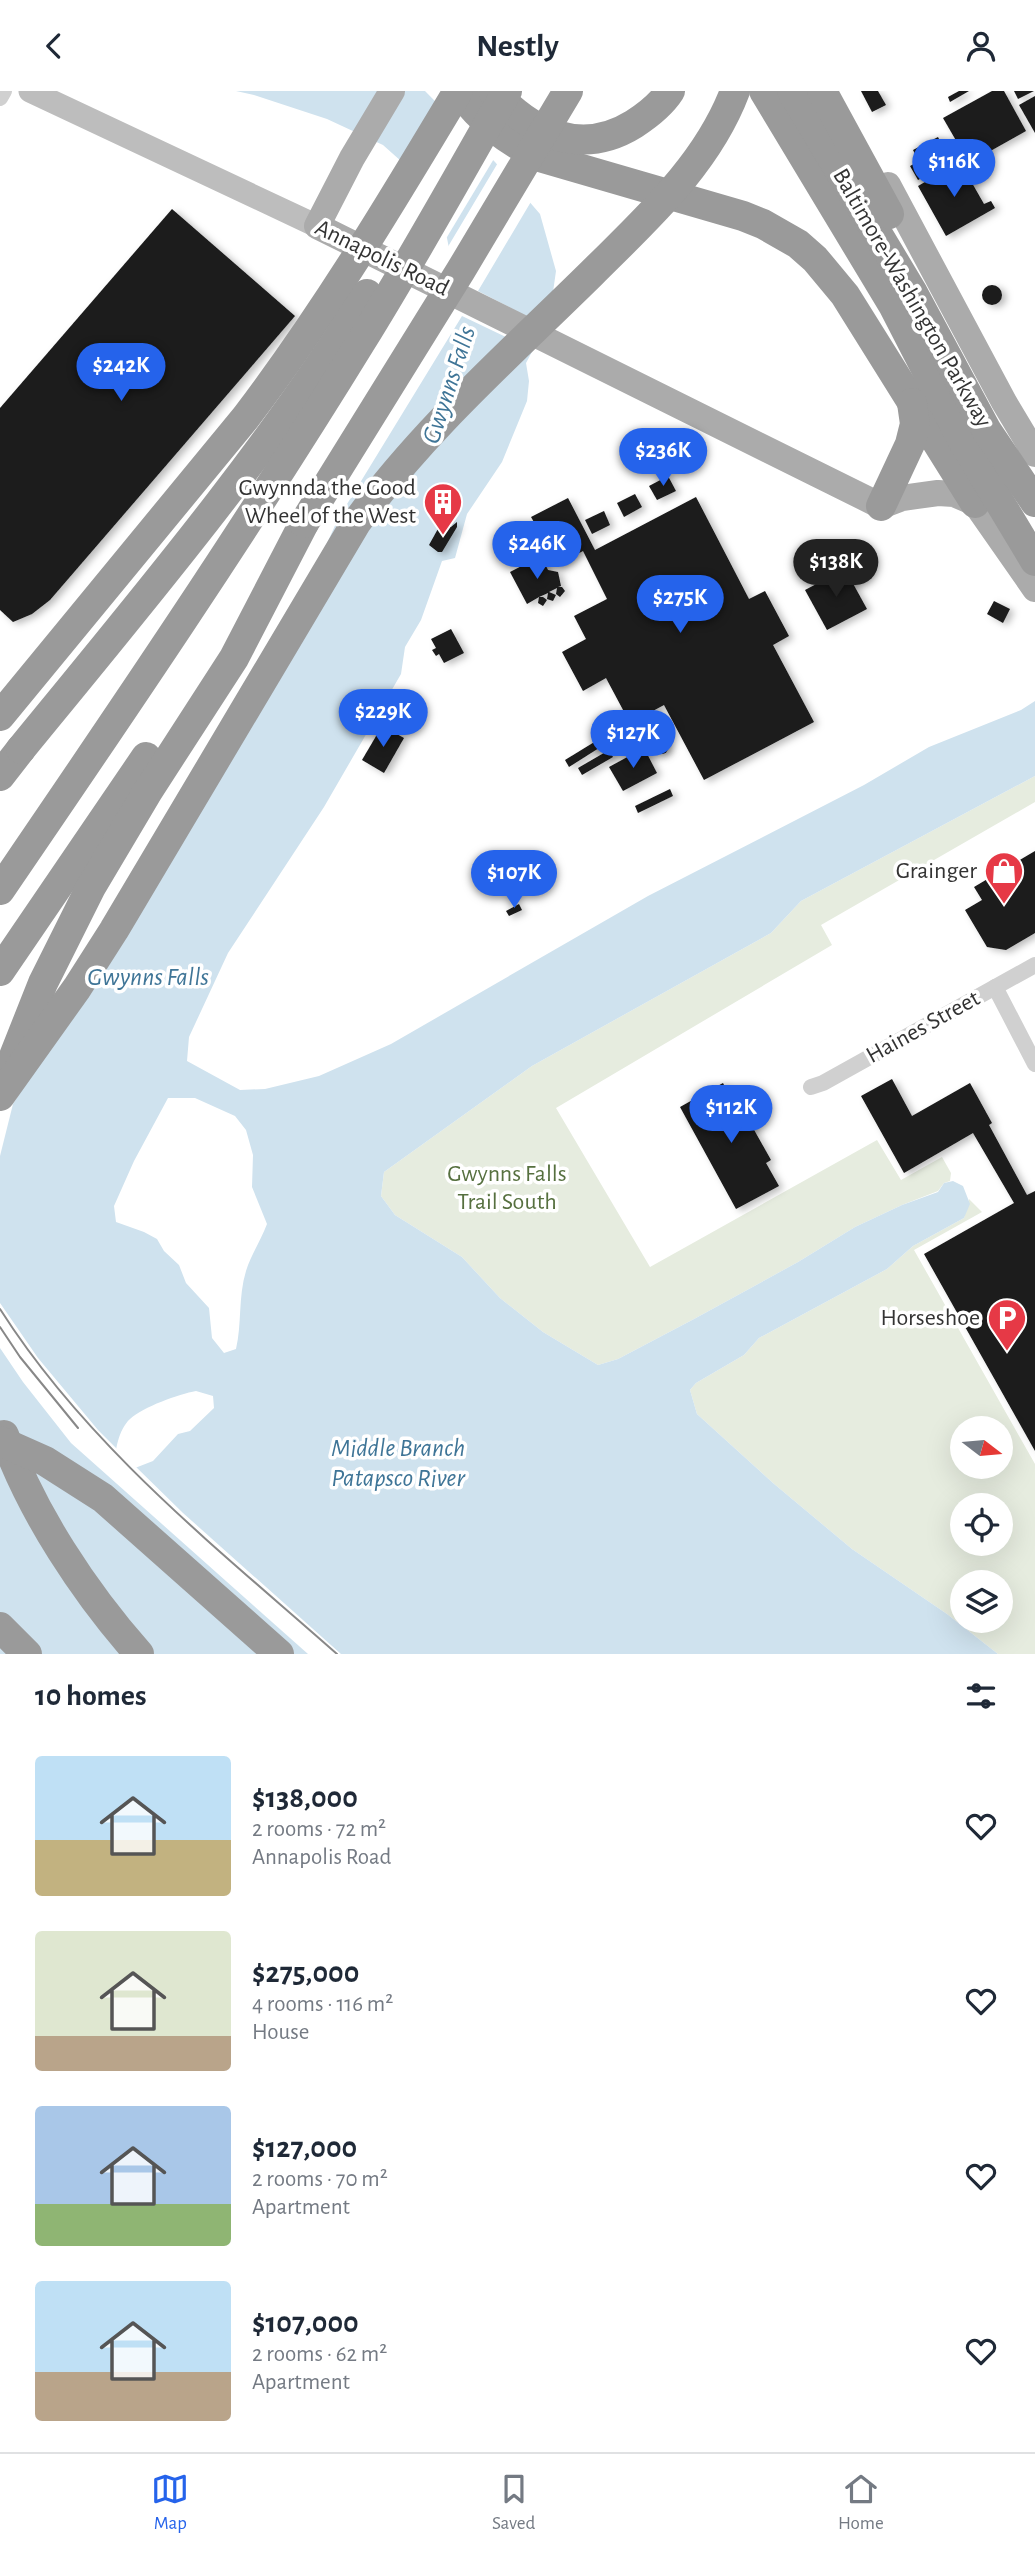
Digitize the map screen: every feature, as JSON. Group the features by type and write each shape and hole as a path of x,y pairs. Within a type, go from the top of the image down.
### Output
{"highway":[{"path":"0,716 285,366 348,272 459,91 493,129 512,143 540,157 743,215 798,244 815,259 845,295 975,503"},
{"path":"493,91 509,109 540,129 559,137 580,140 605,138 625,129 645,117 670,91"},
{"path":"0,776 176,559 280,423 340,336 499,91"},
{"path":"0,890 162,652 332,389 390,295 508,91"},
{"path":"0,971 304,523 568,91"},
{"path":"0,1094 77,988 114,930 356,523 413,451 686,177 722,122 735,91"},
{"name":"Baltimore-Washington Parkway","path":"764,91 911,295"},
{"name":"Baltimore-Washington Parkway","path":"792,91 911,295"},
{"path":"822,91 911,295 964,443 1035,561"},
{"path":"911,295 999,421 1035,501"},
{"path":"881,506 910,444 915,424 912,403"},
{"path":"0,1094 38,994 91,887 234,657 304,523"},
{"path":"0,1424 23,1479 64,1552 106,1614 139,1654"},
{"path":"0,1441 45,1461 103,1498 279,1654"},
{"path":"0,1627 27,1654"}],"main road":[{"name":"Annapolis Road","path":"30,91 438,285 881,506"},
{"path":"317,226 352,158 392,91"},
{"path":"838,91 1004,402 1035,454"},
{"path":"881,506 902,498 938,493 954,494 975,503 1035,589"}],"street":[{"path":"0,98 4,91"},
{"name":"Haines Street","path":"811,1087 1035,965"},
{"path":"995,987 1035,1064"}],"green space":[{"name":"Gwynns Falls Trail South","path":"1035,776 1035,802 821,925 832,945 556,1108 650,1267 877,1140 901,1180 942,1157 951,1173 950,1181 944,1183 938,1191 855,1227 798,1262 694,1319 618,1359 598,1365 543,1332 500,1298 462,1257 395,1215 381,1196 384,1172 532,1066 771,933 801,901"},
{"path":"969,1199 982,1212 914,1250 1008,1416 950,1416 950,1479 1013,1479 1013,1425 1035,1464 1035,1654 998,1654 971,1633 1013,1633 1013,1570 950,1570 950,1616 852,1549 773,1483 697,1414 690,1390 696,1383 744,1355 759,1338 887,1269 913,1246 964,1218"}],"water":[{"name":"Middle Branch Patapsco River","path":"236,91 425,91 495,162 540,214 556,271 549,320 526,363 529,381 527,401 502,462 467,514 455,558 442,561 421,620 405,647 401,674 324,807 228,953 189,1037 187,1061 240,1090 265,1089 319,1076 391,1044 648,896 864,785 929,747 1021,710 1035,701 1035,776 801,901 771,933 532,1066 384,1172 381,1196 395,1215 462,1257 500,1298 543,1332 598,1365 618,1359 694,1319 798,1262 855,1227 938,1192 944,1183 953,1181 963,1186 970,1204 964,1218 913,1246 887,1269 759,1338 744,1355 696,1383 690,1390 697,1414 773,1483 852,1549 950,1616 950,1633 971,1633 998,1654 0,1654 0,1083 53,1007 298,607 338,519 408,387 453,269 447,238 411,170 383,145 327,119","holes":["168,1098 195,1098 235,1116 246,1130 253,1155 252,1187 267,1224 248,1265 244,1281 236,1349 224,1353 212,1338 209,1308 186,1283 179,1265 164,1251 157,1239 116,1222 114,1206 134,1161","196,1391 213,1396 214,1408 190,1431 178,1434 153,1461 115,1472 119,1437 130,1419 143,1410 180,1395"]}],"pier":[{"path":"458,119 495,157 444,242 416,186"},
{"path":"499,161 532,200 478,291 534,320 552,321 536,352 529,349 387,496 13,1104 0,1156 0,1077 53,1002 321,566 512,340 462,316 322,545 405,385 449,269 446,250"},
{"path":"0,1303 38,1358 119,1451 118,1468 134,1465 183,1513 341,1654 308,1654 71,1443 0,1348"}],"building":[{"path":"861,91 878,91 886,105 872,112"},
{"path":"959,91 969,91 950,102 948,97"},
{"path":"992,91 1004,91 1026,131 969,163 943,118"},
{"path":"1014,91 1034,91 1018,99"},
{"path":"1035,96 1035,133 1019,105"},
{"path":"938,137 941,143 936,146 939,151 944,148 952,162 918,180 910,166 931,155 928,150 916,156 913,150"},
{"path":"960,162 984,204 991,201 995,208 946,236 918,186"},
{"path":"172,209 295,316 50,600 32,614 13,622 0,610 0,408"},
{"path":"992,285 999,288 1002,295 999,302 992,305 985,302 982,295 985,288"},
{"path":"668,476 676,491 657,500 649,486"},
{"path":"635,494 642,507 624,517 617,503"},
{"path":"696,497 749,599 765,591 789,636 773,645 814,722 704,780 664,705 630,723 606,678 583,691 562,652 586,639 574,616 607,599 583,551 557,565 545,541 529,549 523,537 538,529 531,517 568,498 595,550"},
{"path":"604,511 610,525 592,534 585,520"},
{"name":"Gwynnda the Good Wheel of the West","path":"449,516 447,525 451,527 457,522 457,527 442,552 438,552 429,545 444,518"},
{"path":"541,556 548,570 558,572 561,586 558,587 565,591 560,597 556,594 557,588 549,592 556,595 553,601 547,599 548,593 527,604 510,572"},
{"path":"845,569 867,609 827,630 805,590"},
{"path":"539,597 547,600 543,606 538,603"},
{"path":"994,601 1010,609 1003,623 987,614"},
{"path":"451,629 464,653 444,663 439,654 436,656 432,650 436,648 431,639"},
{"path":"652,720 659,723 662,730 659,737 652,740 645,737 642,730 645,723"},
{"path":"382,726 404,738 384,773 362,760"},
{"path":"636,735 641,737 641,747 636,749 631,747 629,742 631,737"},
{"path":"596,741 599,748 569,767 565,760"},
{"path":"662,742 668,748 662,754 656,748"},
{"path":"644,748 657,773 623,791 609,767"},
{"path":"609,750 613,757 582,775 578,768"},
{"path":"670,789 673,796 638,813 635,806"},
{"name":"Grainger","path":"1035,851 1035,933 1006,950 987,947 965,910 982,900 974,887"},
{"path":"519,904 522,910 509,916 506,911"},
{"name":"Horseshoe","path":"892,1079 912,1116 970,1083 992,1123 989,1125 1027,1195 1035,1191 1035,1451 924,1254 1014,1203 973,1133 904,1173 861,1096"},
{"path":"723,1083 727,1091 731,1089 771,1160 766,1163 779,1186 736,1209 680,1107"}],"tram line":[{"path":"0,1309 72,1406 113,1450 201,1534 337,1654"},
{"path":"0,1327 20,1357 78,1428"}],"place":[{"name":"Gwynnda the Good Wheel of the West","path":"443,536"},
{"name":"Grainger","path":"1004,905"},
{"name":"Horseshoe","path":"1007,1352"}],"water label":[{"name":"Gwynns Falls","path":"449,385"},
{"name":"Gwynns Falls","path":"148,977"}]}
